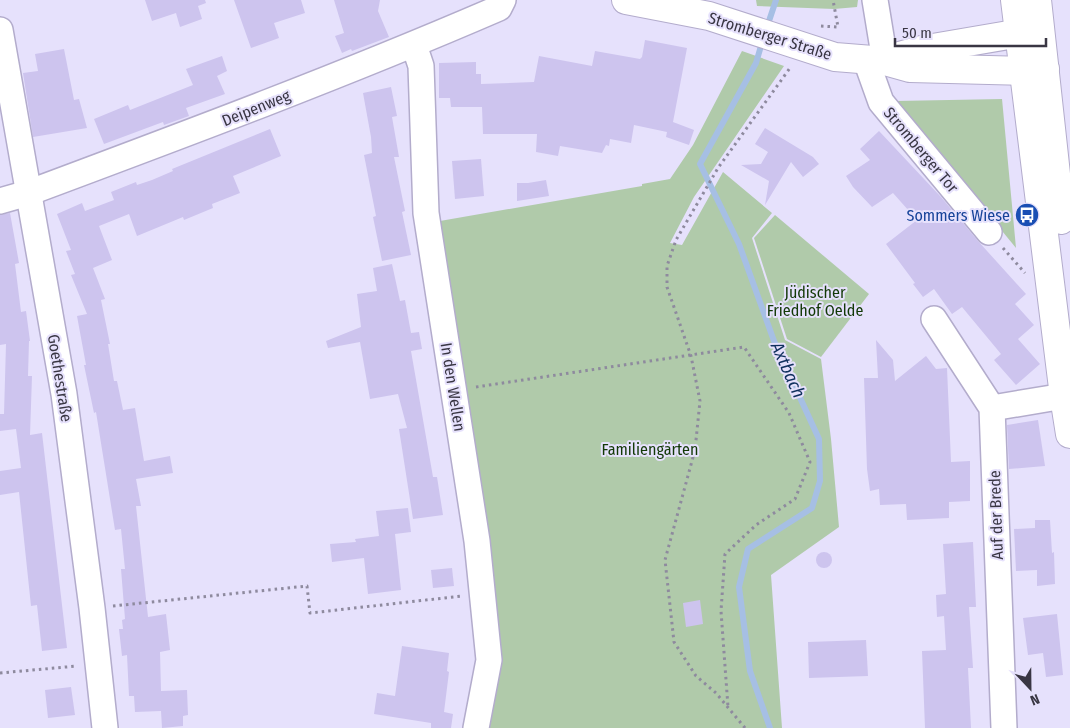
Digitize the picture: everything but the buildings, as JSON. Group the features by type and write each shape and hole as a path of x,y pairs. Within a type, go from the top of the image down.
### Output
{"main road":[{"name":"Stromberger Straße","path":"626,0 709,16 835,57 875,60 910,68 1034,70"},
{"path":"1015,0 1029,31 1034,70 1060,296 1064,396 1070,434"},
{"path":"1029,31 1037,0"},
{"name":"Stromberger Straße","path":"875,60 1029,31"}],"street":[{"name":"Deipenweg","path":"0,201 28,193 225,120 414,45 499,8 503,0"},
{"name":"Stromberger Tor","path":"875,0 875,60 881,102 989,232"},
{"name":"Goethestraße","path":"0,30 64,394 92,608 105,728"},
{"name":"In den Wellen","path":"414,45 420,66 426,213 477,541 489,660 476,728"},
{"path":"934,319 992,408 1064,396"},
{"name":"Auf der Brede","path":"992,408 1004,728"}],"path":[{"path":"745,728 716,693 696,676 674,642 665,560 695,450 700,402 691,356 667,288 667,266 676,240 718,168 793,64 812,25 838,27 833,0"},
{"path":"989,232 1042,292 1060,296"},
{"path":"453,391 744,347 789,413 810,462 795,500 756,524 726,554 721,611 728,708"},
{"path":"92,608 306,586 310,613 483,594"},
{"path":"0,673 98,663"}],"green space":[{"path":"756,0 858,0 857,7 834,9 757,6"},
{"name":"Familiengärten","path":"742,51 784,66 694,197 670,243 682,245 723,172 772,213 752,238 785,340 821,359 839,527 771,575 782,728 486,728 488,538 440,221 642,186 642,184 670,179 693,145"},
{"path":"1002,99 1016,248 896,101"},
{"name":"Jüdischer Friedhof Oelde","path":"775,215 869,294 821,357 787,339 754,238"}],"waterway":[{"name":"Axtbach","path":"767,27 776,0"},
{"name":"Axtbach","path":"763,39 756,63 700,164 739,244 774,341 819,439 820,481 812,508 748,549 739,587 750,671 770,728"}],"place":[{"name":"Sommers Wiese","path":"1027,215"}]}
